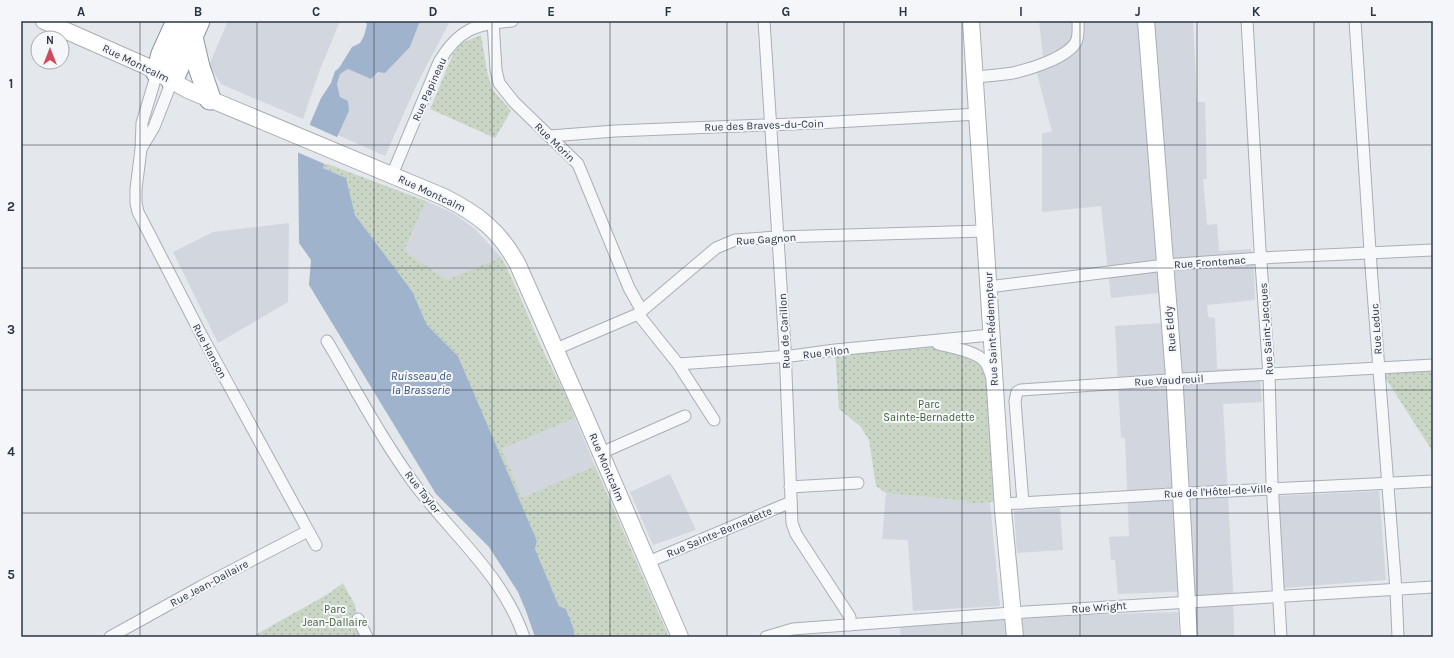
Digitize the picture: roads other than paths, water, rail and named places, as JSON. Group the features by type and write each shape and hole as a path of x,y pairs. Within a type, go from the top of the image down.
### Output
{"highway":[{"path":"165,77 162,54 177,21"},
{"path":"165,77 195,29"},
{"path":"195,29 199,67 210,99"}],"main road":[{"name":"Rue Montcalm","path":"44,21 165,77 188,90 457,203 491,227 508,248 518,265 556,349 680,637"},
{"name":"Rue Saint-Rédempteur","path":"971,21 994,386 1015,637"},
{"name":"Rue Eddy","path":"1146,21 1174,380 1189,637"}],"street":[{"name":"Rue Papineau","path":"392,175 443,56 452,44 464,33 476,26 493,22 512,21"},
{"name":"Rue de Carillon","path":"764,21 785,357 793,529 850,617 850,625"},
{"path":"975,77 1006,74 1023,70 1045,63 1063,54 1077,41 1078,21"},
{"name":"Rue Saint-Jacques","path":"1247,21 1269,375 1272,489 1281,637"},
{"name":"Rue Leduc","path":"1355,21 1396,590 1398,637"},
{"name":"Rue Morin","path":"493,22 496,70 499,83 514,102 578,164 640,313 678,364 714,420"},
{"name":"Rue Hanson","path":"141,149 154,127 165,77"},
{"name":"Rue Hanson","path":"165,77 142,123 141,149 136,189 136,203 139,216 203,338 316,545"},
{"name":"Rue des Braves-du-Coin","path":"550,136 615,131 824,123 978,114"},
{"name":"Rue Gagnon","path":"556,349 640,313 716,248 735,240 985,231"},
{"name":"Rue Frontenac","path":"988,287 1165,265 1261,258 1433,250"},
{"name":"Rue Pilon","path":"678,364 785,357 835,350 991,335"},
{"name":"Rue Taylor","path":"327,341 387,442 413,482 495,580 524,637"},
{"name":"Rue Pilon","path":"927,342 967,351 980,357 985,362 994,386"},
{"name":"Rue Vaudreuil","path":"1023,503 1015,401 1017,392 1026,389 1433,366"},
{"path":"601,453 685,416"},
{"name":"Rue de l'Hôtel-de-Ville","path":"1003,504 1181,493 1433,481"},
{"path":"790,487 858,483"},
{"name":"Rue Sainte-Bernadette","path":"648,562 791,502"},
{"name":"Rue Jean-Dallaire","path":"110,637 202,586 308,531"},
{"name":"Rue Wright","path":"766,637 793,629 1012,612 1433,587"},
{"path":"358,619 367,637"}],"water":[{"name":"Ruisseau de la Brasserie","path":"365,21 420,21 410,47 385,73 378,72 371,79 348,69 340,74 337,84 340,97 348,101 349,111 323,168 346,178 355,215 412,291 427,325 458,356 537,541 535,549 559,606 566,609 575,637 535,637 518,592 489,547 436,494 309,285 311,260 299,243 298,152 321,98 331,83 335,71 339,68 352,47 360,43 364,36 367,24"}],"park label":[{"name":"Parc Sainte-Bernadette","path":"929,410"},
{"name":"Parc Jean-Dallaire","path":"335,615"}]}
